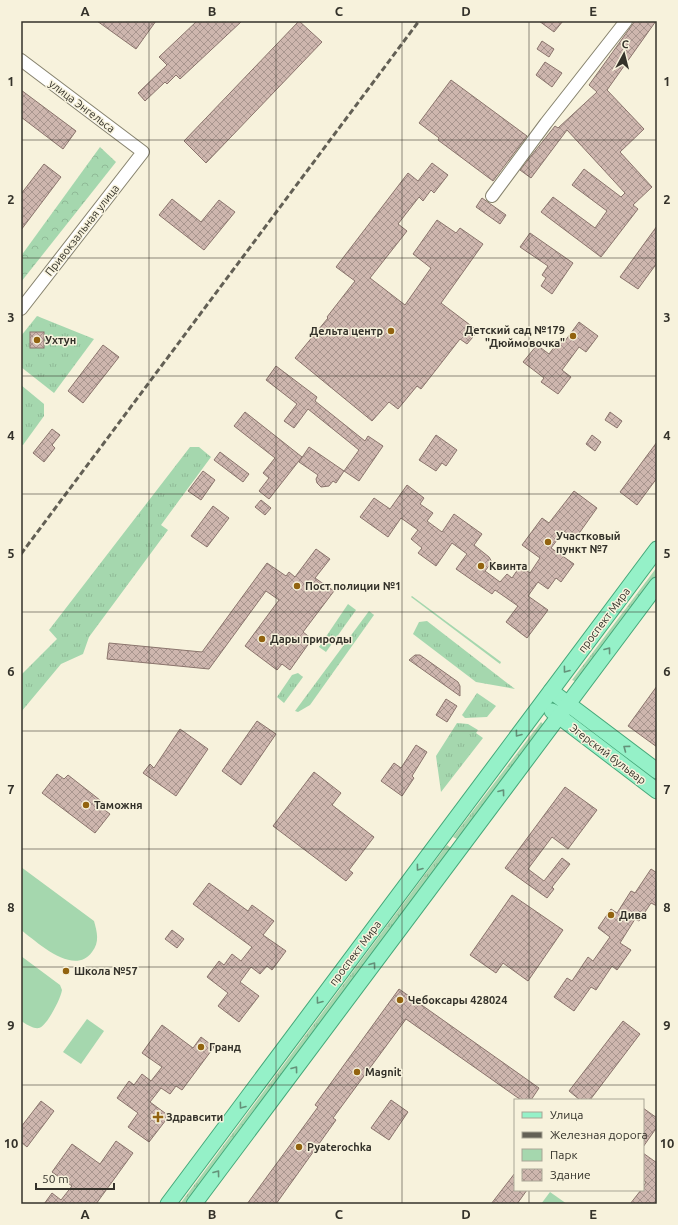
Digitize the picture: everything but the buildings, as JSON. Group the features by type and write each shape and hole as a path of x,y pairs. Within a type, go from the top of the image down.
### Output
{"main road":[{"name":"проспект Мира","path":"168,1204 657,549"},
{"name":"проспект Мира","path":"194,1204 657,585"},
{"name":"Эгерский бульвар","path":"551,690 657,771"},
{"name":"Эгерский бульвар","path":"542,703 558,717 652,787"},
{"path":"652,787 657,771"},
{"path":"442,836 459,850"}],"street":[{"path":"492,196 546,123 626,21"},
{"name":"улица Энгельса","path":"21,60 143,152"},
{"name":"Привокзальная улица","path":"21,309 143,152"}],"green space":[{"path":"100,147 116,162 21,282 21,256"},
{"path":"37,316 94,339 54,393 21,367 21,336"},
{"path":"21,385 44,404 44,416 23,445 21,445"},
{"path":"190,447 199,447 211,457 161,525 168,530 89,637 83,654 61,664 21,712 21,675 57,639 49,630"},
{"path":"657,567 657,575 577,682 572,680"},
{"path":"412,596 501,662 500,664 411,597"},
{"path":"348,604 356,610 326,652 319,647"},
{"path":"369,611 374,615 310,705 298,712 295,711"},
{"path":"427,621 515,689 476,682 413,634 419,622"},
{"path":"298,673 303,677 284,703 277,697 292,675"},
{"path":"477,693 496,706 487,717 465,718 462,715"},
{"path":"541,722 543,726 457,839 453,837"},
{"path":"457,723 468,724 478,730 476,733 483,738 441,792 436,756"},
{"path":"447,845 451,848 187,1204 180,1204"},
{"path":"21,867 94,921 97,941 95,948 84,959 76,961 56,955 21,930"},
{"path":"21,956 60,985 62,990 50,1017 39,1028 32,1027 21,1021"},
{"path":"87,1019 104,1031 81,1064 63,1052"},
{"path":"550,1192 567,1204 541,1204"}],"railway":[{"path":"21,554 419,21"}],"place":[{"name":"Дельта центр","path":"391,331"},
{"name":"Детский сад №179 \"Дюймовочка\"","path":"573,336"},
{"name":"Ухтун","path":"37,340"},
{"name":"Участковый пункт №7","path":"548,542"},
{"name":"Квинта","path":"481,566"},
{"name":"Пост полиции №1","path":"297,586"},
{"name":"Дары природы","path":"262,639"},
{"name":"Таможня","path":"86,805"},
{"name":"Дива","path":"611,915"},
{"name":"Школа №57","path":"66,971"},
{"name":"Чебоксары 428024","path":"400,1000"},
{"name":"Гранд","path":"201,1047"},
{"name":"Magnit","path":"357,1072"},
{"name":"Здравсити","path":"158,1117"},
{"name":"Pyaterochka","path":"299,1147"}]}
